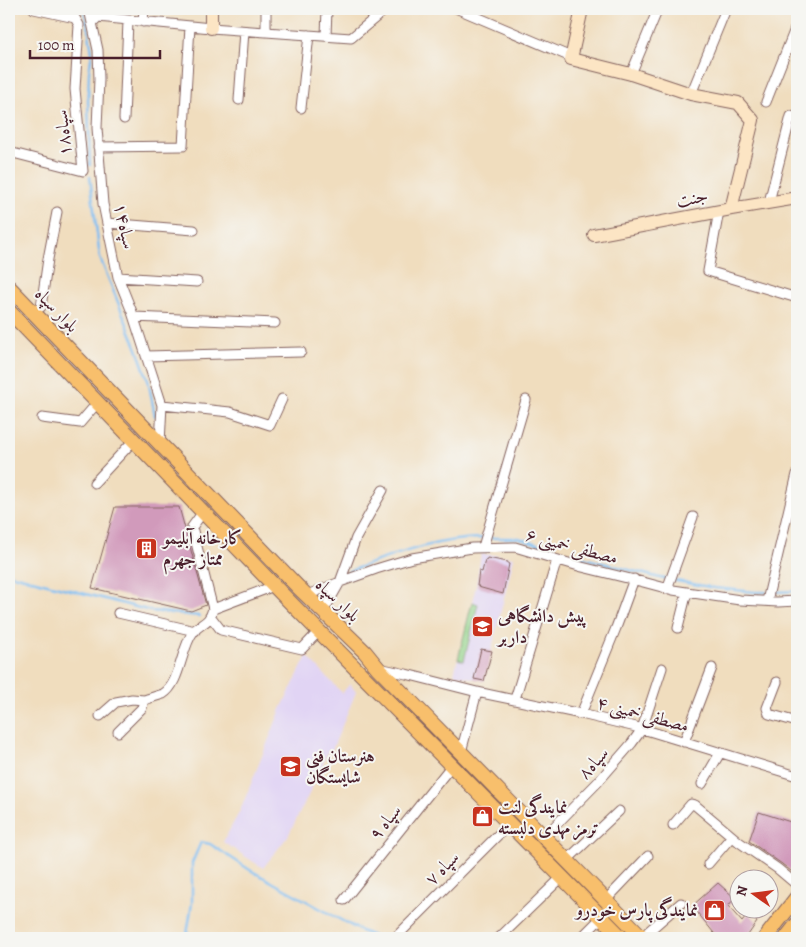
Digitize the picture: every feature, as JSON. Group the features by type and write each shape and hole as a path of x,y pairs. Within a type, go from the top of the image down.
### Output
{"main road":[{"name":"بلوار سپاه","path":"9,287 306,596 365,652 378,668 642,937"},
{"name":"بلوار سپاه","path":"9,311 274,586 622,938"},
{"path":"365,678 378,668"},
{"path":"765,938 797,897"}],"street":[{"name":"سپاه۱۸","path":"9,152 83,171 75,89 79,24 75,18 34,9"},
{"name":"سپاه۱۴","path":"89,9 98,50 97,128 103,204 118,277 134,317 162,405 160,443"},
{"path":"143,22 144,9"},
{"path":"211,9 211,28"},
{"path":"266,9 266,32"},
{"path":"326,36 327,9"},
{"path":"93,22 98,17 244,31 351,38 386,9"},
{"path":"458,9 571,58 631,74 691,94 738,103 753,120 708,271 797,298"},
{"path":"571,57 582,9"},
{"path":"631,74 658,9"},
{"path":"691,94 726,9"},
{"path":"124,119 128,21"},
{"path":"766,102 797,24"},
{"path":"98,147 183,146 190,26"},
{"path":"238,100 244,31"},
{"path":"300,108 309,35"},
{"path":"769,202 791,116"},
{"path":"83,171 99,170"},
{"name":"جنت","path":"594,234 797,198"},
{"path":"33,312 41,307 57,212"},
{"path":"107,223 194,230"},
{"path":"118,277 197,282"},
{"path":"134,317 275,323"},
{"path":"146,356 301,352"},
{"path":"162,405 230,412 270,425 282,399"},
{"path":"483,548 526,400"},
{"path":"42,418 80,423 98,402"},
{"path":"94,483 134,440"},
{"path":"767,601 796,480"},
{"path":"323,612 340,582 356,538 383,490"},
{"path":"203,512 192,526 212,613 221,630 302,648 319,631"},
{"path":"667,588 693,517"},
{"name":"مصطفی خمینی ۶","path":"306,596 340,582 412,558 472,548 514,547 582,567 687,592 740,600 797,601"},
{"path":"515,700 556,560"},
{"path":"581,714 634,580"},
{"path":"100,716 116,702 132,699 144,700 164,693 174,680 193,632 212,613 274,586"},
{"path":"678,628 687,592"},
{"path":"118,614 195,630"},
{"name":"مصطفی خمینی ۴","path":"378,668 642,729 720,753 797,773"},
{"name":"سپاه۸","path":"544,837 598,782 642,729 662,668"},
{"path":"684,742 712,668"},
{"path":"777,682 767,708 769,714 797,722"},
{"path":"460,752 478,692"},
{"path":"118,732 142,708 144,700"},
{"path":"702,784 720,753"},
{"name":"سپاه ۹","path":"344,900 452,766"},
{"path":"673,825 691,804 695,805 797,886"},
{"path":"566,860 619,811"},
{"name":"سپاه ۷","path":"398,935 509,824"},
{"path":"708,864 732,836"},
{"path":"606,900 648,856"},
{"path":"499,938 562,877"},
{"path":"642,937 681,903"},
{"path":"581,938 602,917"}],"shaded area":[{"name":"پیش دانشگاهی داربر","path":"481,554 514,557 484,681 454,674 476,586"},
{"name":"هنرستان فنی شایستگان","path":"307,656 342,693 350,684 356,692 332,750 329,749 288,836 263,868 223,842 240,811 281,709"}],"green space":[{"path":"472,602 478,604 464,661 458,659"}],"building":[{"name":"کارخانه آبلیمو ممتاز جهرم","path":"115,507 179,507 206,605 191,611 92,588"},
{"name":"پیش دانشگاهی داربر","path":"487,558 508,562 509,564 503,594 477,586 479,571 482,572"},
{"path":"481,649 492,651 484,681 474,679"},
{"path":"759,812 797,824 796,875 749,841"},
{"name":"نمایندگی پارس خودرو","path":"718,883 728,892 728,920 740,920 742,922 744,920 755,920 757,922 746,938 718,938 692,906"}],"waterway":[{"path":"83,9 92,53 88,101 90,165"},
{"path":"90,177 100,258 148,380 155,416"},
{"path":"349,571 431,544 483,538"},
{"path":"488,538 519,538 569,554 660,578 715,588 766,592"},
{"path":"9,574 151,611 199,616"},
{"path":"771,592 797,591"},
{"path":"185,938 192,903 192,863 201,842 210,844 250,870 361,931 378,938"}],"place":[{"name":"کارخانه آبلیمو ممتاز جهرم","path":"147,548"},
{"name":"پیش دانشگاهی داربر","path":"482,626"},
{"name":"هنرستان فنی شایستگان","path":"290,766"},
{"name":"نمایندگی لنت ترمز مهدی دلبسته","path":"482,817"},
{"name":"نمایندگی پارس خودرو","path":"714,910"}]}
